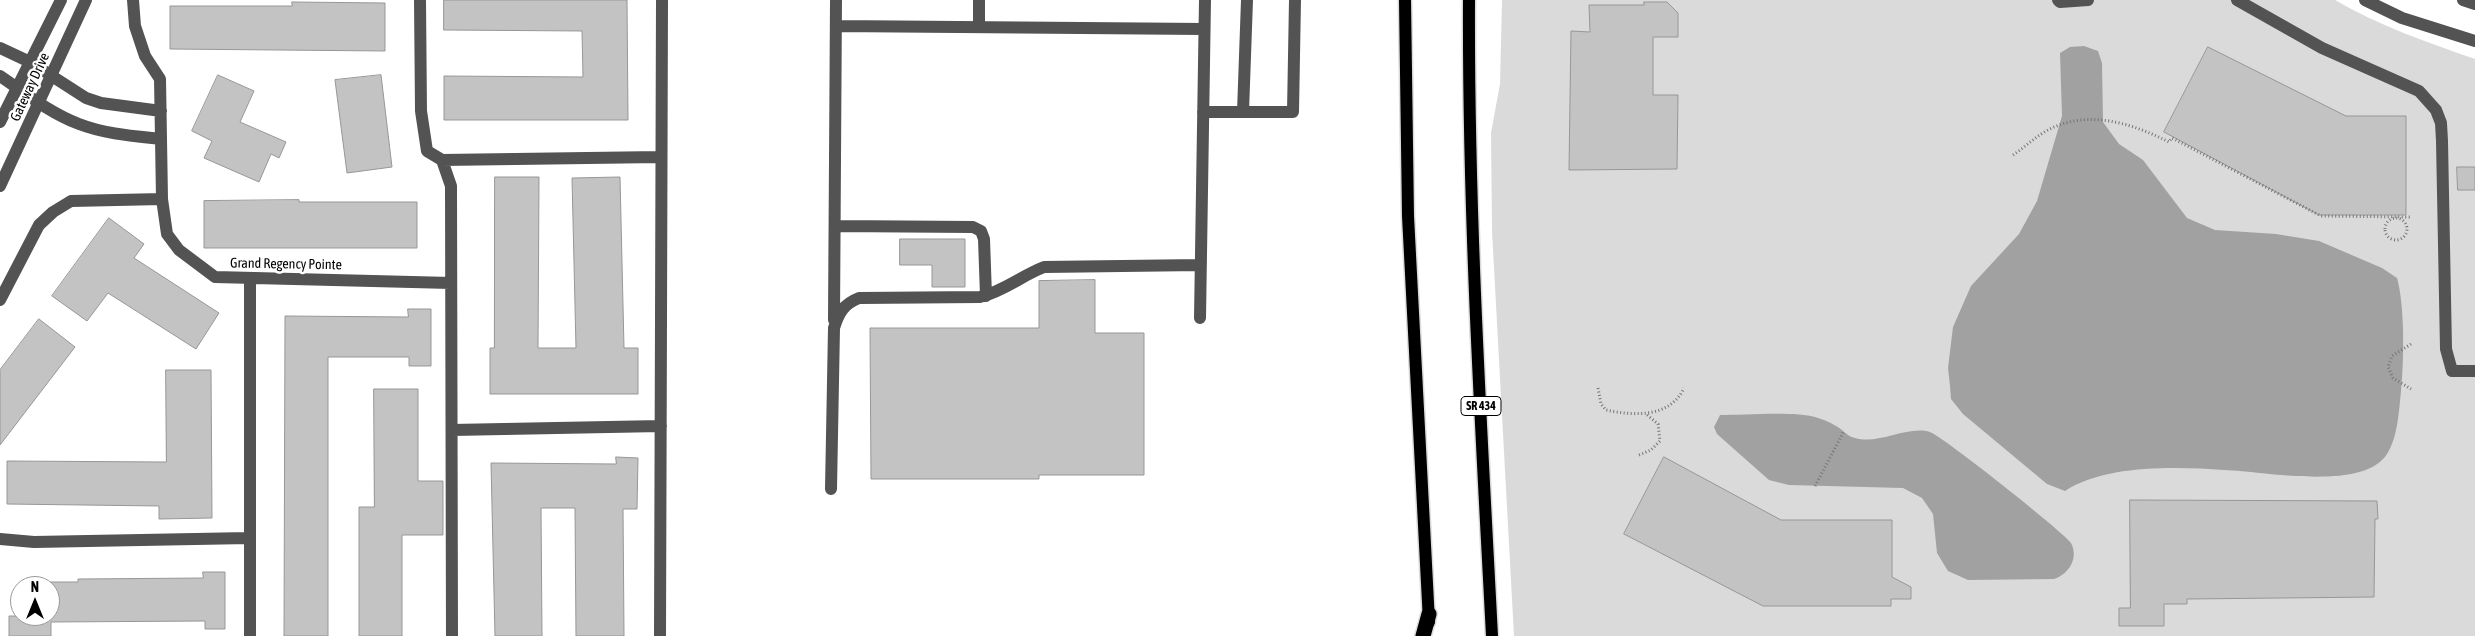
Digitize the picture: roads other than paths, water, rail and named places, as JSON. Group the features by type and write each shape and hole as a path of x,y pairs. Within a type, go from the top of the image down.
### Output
{"highway":[{"path":"1423,636 1429,614"}],"main road":[{"path":"1405,0 1408,216 1430,636"},
{"name":"SR 434","path":"1469,0 1469,129 1472,224 1492,636"}],"street":[{"name":"Gateway Drive","path":"0,122 61,0"},
{"name":"Gateway Drive","path":"0,186 86,0"},
{"name":"Grand Regency Pointe","path":"133,0 135,26 145,56 160,80 162,199 168,234 179,250 215,277 451,282"},
{"path":"420,0 421,111 427,151 442,160 660,157"},
{"path":"660,636 660,157 662,0"},
{"path":"831,489 836,0"},
{"path":"979,0 979,27"},
{"path":"1200,318 1205,0"},
{"path":"1243,112 1247,0"},
{"path":"1203,112 1294,112 1295,0"},
{"path":"2058,0 2060,2 2088,0"},
{"path":"2237,0 2322,48 2419,91 2428,98 2436,110 2441,123 2442,140 2446,349 2452,371 2475,371"},
{"path":"2365,0 2402,18 2475,41"},
{"path":"2463,0 2475,4"},
{"path":"836,26 1204,29"},
{"path":"0,48 30,62 86,98 101,103 160,111"},
{"path":"0,76 60,116 90,128 161,139"},
{"path":"442,160 451,186 452,636"},
{"path":"0,300 39,225 52,212 72,201 162,199"},
{"path":"835,226 973,227 981,231 984,239 986,296"},
{"path":"834,328 839,313 847,303 859,298 986,296 1006,288 1027,274 1044,267 1200,265"},
{"path":"250,278 250,636"},
{"path":"452,430 661,426"},
{"path":"0,539 34,542 249,538"}]}
